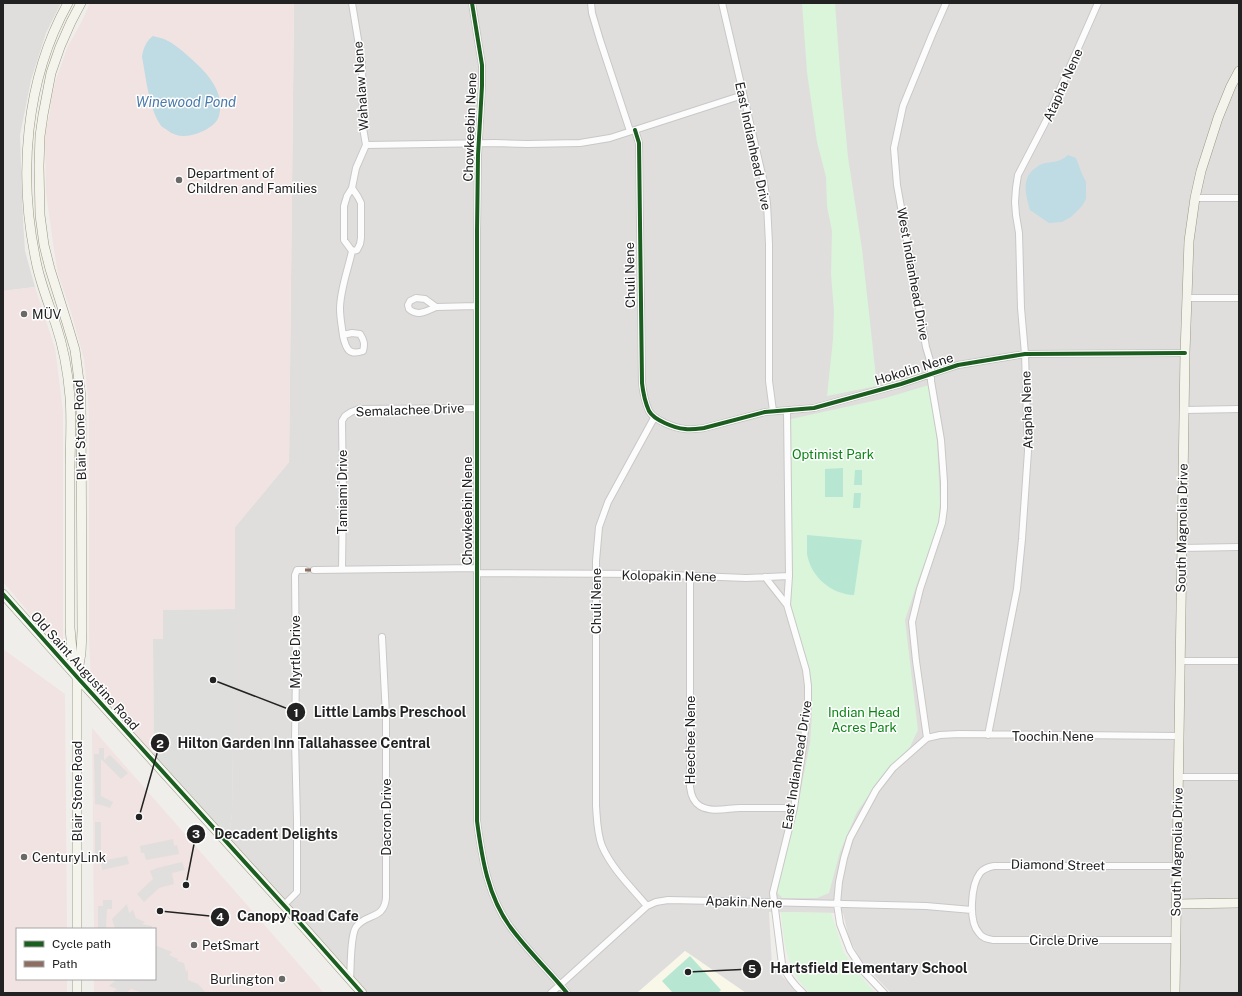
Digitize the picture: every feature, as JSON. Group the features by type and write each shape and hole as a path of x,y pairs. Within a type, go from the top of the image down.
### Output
{"main road":[{"name":"Blair Stone Road","path":"68,3 48,46 38,79 28,137 27,175 29,218 36,262 64,352 70,398 71,646 77,677"},
{"name":"Blair Stone Road","path":"77,928 77,677 81,653 82,566 81,397 75,350 44,245 41,217 39,166 40,136 52,73 60,47 81,3"},
{"path":"61,16 71,22"},
{"name":"South Magnolia Drive","path":"1175,993 1186,298 1189,241 1195,198 1201,170 1221,111 1239,71"},
{"path":"31,114 43,115"},
{"path":"29,218 41,217"},
{"path":"64,352 75,350"},
{"path":"70,468 82,468"},
{"path":"70,554 82,554"},
{"path":"70,566 82,566"},
{"name":"Old Saint Augustine Road","path":"3,594 362,993"},
{"path":"1176,904 1239,903"},
{"path":"77,980 77,993"}],"street":[{"name":"Wahalaw Nene","path":"352,3 362,64 363,128 366,145"},
{"name":"Chowkeebin Nene","path":"472,3 482,65 478,155 477,306 477,821 482,860 486,876 496,901 510,927 567,993"},
{"name":"Chuli Nene","path":"591,3 592,13 600,40 639,143 642,383 644,396 649,411 654,418 608,502 602,515 599,527 596,575 596,806 598,829 602,846 607,856 647,906"},
{"name":"East Indianhead Drive","path":"722,3 764,183 767,203 770,244 769,381 773,411"},
{"name":"West Indianhead Drive","path":"927,738 916,667 912,629 914,611 942,523 944,508 944,482 941,440 933,398 931,364 926,347 897,185 894,148 903,106 946,3"},
{"name":"Atapha Nene","path":"988,735 1019,573 1028,451 1019,233 1015,202 1016,188 1018,175 1046,123 1098,3"},
{"path":"343,335 340,308 341,296 352,251 344,240 344,206 347,196 352,188 356,168 366,145 580,143 610,138 743,95"},
{"path":"352,188 361,203 360,244 357,250 352,251"},
{"path":"1195,198 1239,198"},
{"path":"1186,298 1239,298"},
{"path":"436,306 477,306"},
{"name":"Hokolin Nene","path":"654,418 672,426 693,430 766,412 814,408 901,384 958,365 1025,354 1185,353"},
{"name":"Semalachee Drive","path":"345,416 359,409 477,408"},
{"path":"1185,410 1239,409"},
{"name":"East Indianhead Drive","path":"787,411 789,576 787,605 806,670 808,703 794,808 773,893 782,964 786,975 803,993"},
{"name":"Tamiami Drive","path":"342,569 344,495 341,434 342,421 345,416"},
{"path":"1182,548 1239,547"},
{"name":"Myrtle Drive","path":"284,905 297,892 295,575 297,570 305,570"},
{"name":"Kolopakin Nene","path":"314,570 477,571 596,575 646,574 746,578 789,576"},
{"name":"Heechee Nene","path":"690,576 690,787 692,796 696,803 707,809 794,808"},
{"path":"765,577 787,605"},
{"name":"Dacron Drive","path":"350,980 353,934 361,922 381,912 386,904 386,716 382,637"},
{"path":"1180,661 1239,661"},
{"name":"Toochin Nene","path":"927,738 940,735 1179,736"},
{"path":"884,993 865,973 850,950 840,924 837,904 842,864 850,838 876,790 893,768 927,738"},
{"path":"1178,777 1239,777"},
{"name":"Diamond Street","path":"972,910 976,882 982,871 988,867 1177,866"},
{"name":"Apakin Nene","path":"551,993 647,906 661,901 926,906 972,910"},
{"name":"Circle Drive","path":"972,910 974,925 978,933 984,938 993,940 1176,940"}],"shaded area":[{"path":"3,3 61,3 46,33 31,80 20,135 25,251 35,287 3,291"},
{"path":"90,3 294,3 289,462 235,527 235,609 163,610 163,639 153,639 154,757 91,680 89,638 88,397 84,359 71,312 58,274 46,193 45,133 51,100 56,79 68,46"},
{"path":"294,3 1239,3 1239,993 891,993 862,963 849,938 843,913 769,912 772,966 799,993 746,993 685,951 637,993 368,993 229,837 232,813 235,527 289,462"},
{"path":"35,287 55,348 63,411 63,644 58,647 3,582 3,291"},
{"path":"235,609 232,813 229,837 154,757 153,639 163,639 163,610"},
{"path":"3,649 65,694 67,928 16,928 16,980 67,980 67,993 3,993"},
{"path":"92,728 324,993 94,993 94,980 156,980 156,928 94,928"},
{"path":"99,748 104,748 104,760 110,755 128,773 121,779 101,759 101,796 113,802 110,808 95,804 94,754 99,754"},
{"path":"95,822 101,822 101,861 127,856 129,864 102,870 101,864 95,863"},
{"path":"173,839 174,846 177,845 179,854 146,860 144,853 141,853 140,846"},
{"path":"182,862 185,870 172,873 174,884 159,888 144,902 137,894 153,879 150,871"},
{"path":"103,900 112,900 112,909 107,909 106,928 98,928 98,906 103,906"},
{"path":"127,904 129,913 133,910 136,918 145,922 142,924 152,926 152,928 115,928 112,919"},
{"path":"156,945 172,952 169,955 178,959 177,961 184,963 186,972 188,970 188,980 198,984 206,993 139,993 140,992 131,989 126,993 112,993 117,989 109,986 115,981 156,980"},
{"path":"685,951 746,993 637,993"}],"green space":[{"path":"802,3 835,3 848,157 862,249 877,386 827,396 833,339 834,311 831,274 832,231 827,206 826,177 817,142 807,72"},
{"name":"Indian Head Acres Park","path":"929,385 937,440 940,503 938,526 905,620 918,730 910,747 881,778 857,812 840,852 829,893 817,898 782,898 777,892 798,804 810,743 812,715 812,686 791,609 791,419 882,399"},
{"path":"843,468 843,497 825,497 825,469"},
{"path":"855,470 862,470 862,485 854,485"},
{"path":"854,493 861,493 860,508 853,508"},
{"path":"807,535 862,540 854,595 846,594 830,588 818,577 809,562 807,554"},
{"path":"781,912 831,913 844,953 875,993 810,993 802,984 791,965 785,945"},
{"path":"690,956 721,990 718,993 673,993 662,981"}],"water":[{"name":"Winewood Pond","path":"153,36 164,39 179,48 200,67 212,81 219,98 220,107 217,120 207,129 197,134 187,136 176,135 162,127 156,117 153,110 142,57 145,45"},
{"path":"1068,155 1076,158 1086,182 1086,199 1082,206 1071,217 1062,222 1049,223 1030,210 1027,199 1027,178 1034,169 1040,165 1059,161"}],"marked path":[{"path":"305,570 314,570"}],"cycle path":[{"path":"472,3 482,65 478,155 477,231 477,821 487,877 491,891 503,916 524,945 567,993"},
{"path":"635,130 639,143 642,383 644,397 649,411 655,417 670,425 685,429 696,429 765,412 814,408 901,384 958,365 1025,354 1185,353"},
{"path":"3,594 362,993"}],"place":[{"name":"Department of Children and Families","path":"179,180"},
{"name":"MÜV","path":"24,314"},
{"name":"Little Lambs Preschool","path":"213,680"},
{"name":"Hilton Garden Inn Tallahassee Central","path":"139,817"},
{"name":"CenturyLink","path":"24,857"},
{"name":"Decadent Delights","path":"186,885"},
{"name":"Canopy Road Cafe","path":"160,911"},
{"name":"PetSmart","path":"194,945"},
{"name":"Hartsfield Elementary School","path":"688,972"},
{"name":"Burlington","path":"282,979"}],"park label":[{"name":"Optimist Park","path":"833,454"}]}
